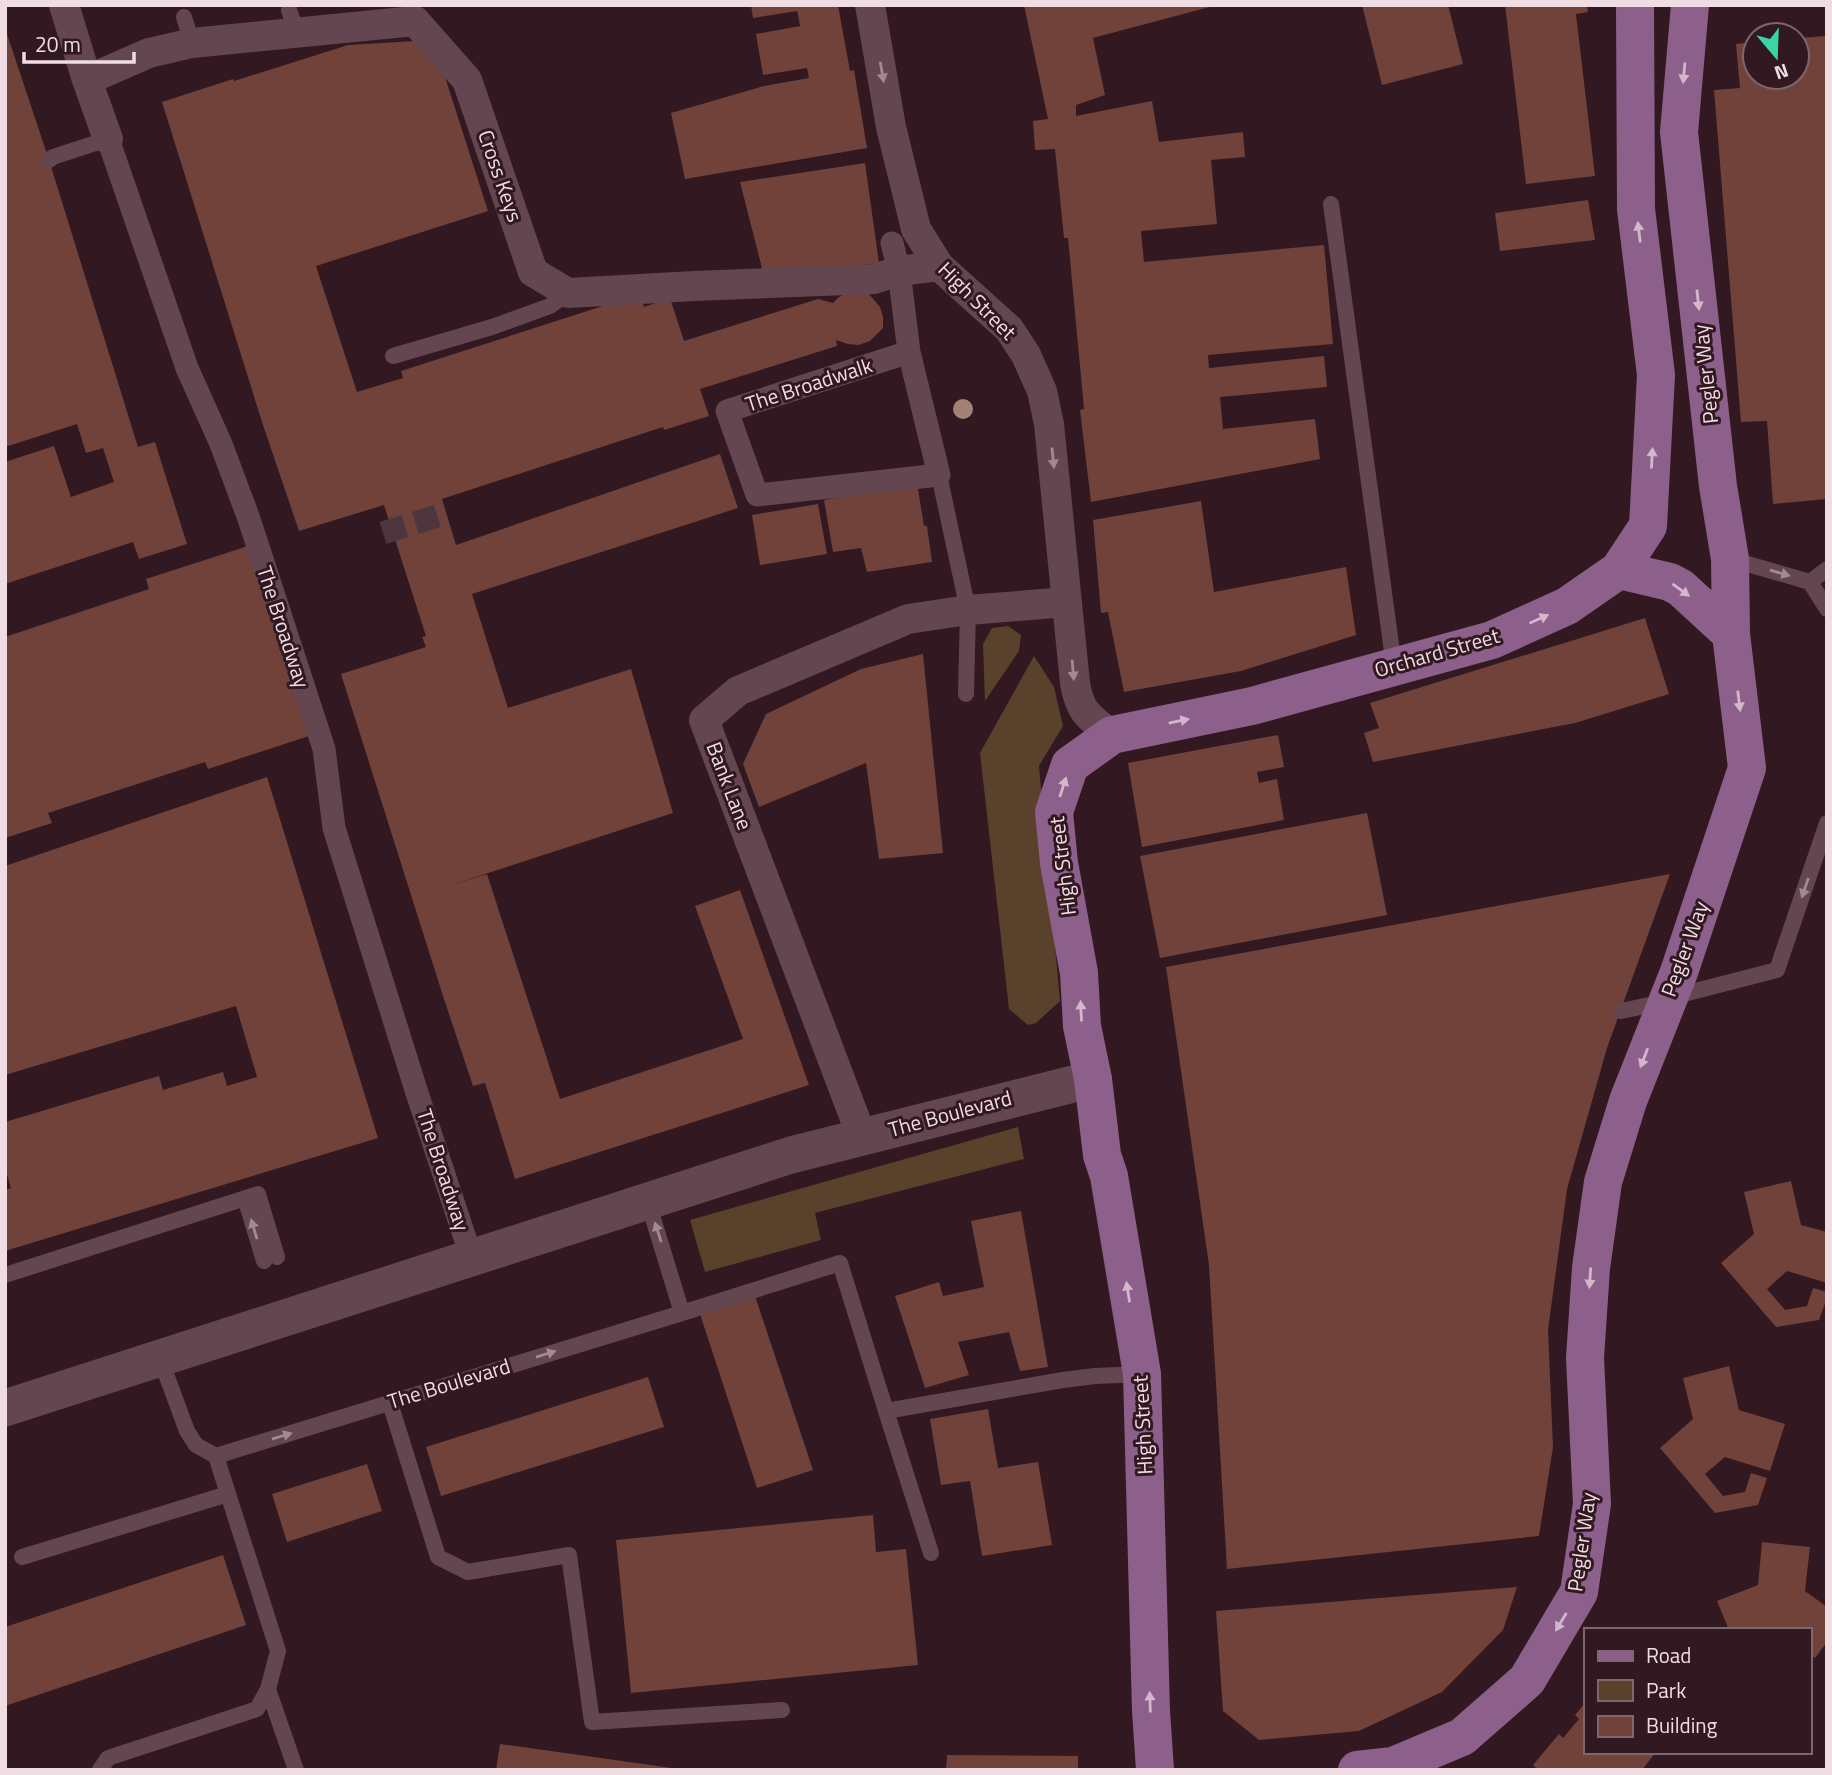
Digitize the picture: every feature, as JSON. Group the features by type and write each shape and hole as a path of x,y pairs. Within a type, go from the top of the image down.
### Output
{"main road":[{"path":"1635,5 1636,209 1656,375 1648,526 1619,570 1670,582 1681,588 1731,634"},
{"name":"Pegler Way","path":"1357,1770 1393,1766 1462,1737 1527,1680 1579,1592 1592,1504 1585,1358 1591,1268 1603,1182 1628,1101 1673,985 1747,768 1731,634 1730,559 1718,486 1679,132 1690,5"},
{"name":"Orchard Street","path":"1112,735 1252,706 1492,640 1567,606 1619,570"},
{"name":"High Street","path":"1112,735 1070,765 1054,812 1059,863 1079,973 1082,1026 1093,1079 1102,1155 1109,1176 1142,1374 1155,1770"}],"street":[{"name":"The Broadway","path":"64,5 87,80 187,368 221,444 248,519 324,749 334,828 472,1259"},
{"name":"High Street","path":"870,5 891,127 916,229 939,266 1009,329 1026,355 1042,391 1049,424 1074,683 1078,701 1089,717 1112,735"},
{"name":"Cross Keys","path":"87,80 149,53 188,30 293,22 415,21 467,80 533,272 568,293"},
{"path":"896,257 939,266"},
{"path":"568,293 874,279 896,257"},
{"path":"896,257 909,352 939,475"},
{"name":"The Broadwalk","path":"909,352 727,411 757,495 939,475"},
{"name":"Bank Lane","path":"862,1138 704,720 738,691 908,618 1067,602"},
{"name":"The Boulevard","path":"5,1408 791,1155 1093,1079"}],"lane":[{"path":"49,160 108,139"},
{"path":"1331,204 1394,666"},
{"path":"393,356 492,327 550,306 568,293"},
{"path":"939,475 968,610 967,694"},
{"path":"1730,559 1810,582 1827,609"},
{"path":"1810,582 1827,569"},
{"path":"1621,1012 1654,1004 1673,985 1777,970 1827,823"},
{"path":"5,1275 251,1196 270,1259"},
{"path":"648,1202 682,1313"},
{"name":"The Boulevard","path":"216,1456 840,1263 886,1411"},
{"path":"100,1770 107,1758 257,1709 268,1689 278,1651 216,1456 196,1446 187,1431 160,1358"},
{"path":"931,1553 886,1411 1063,1380 1142,1374"},
{"path":"390,1402 438,1557 468,1572 569,1555 592,1722 782,1710"},
{"path":"22,1557 228,1494"},
{"path":"268,1689 296,1770"}],"green space":[{"path":"1008,626 1021,635 1019,651 985,701 983,644 992,628"},
{"path":"1034,656 1054,687 1063,726 1039,766 1060,1001 1036,1023 1028,1025 1009,1009 980,753"},
{"path":"1018,1127 1024,1159 815,1213 821,1240 705,1272 690,1220"}],"building":[{"path":"751,5 838,5 850,71 854,70 867,148 685,179 671,113 764,86 809,78 807,68 763,75 756,34 800,26 799,20 797,11 753,18"},
{"path":"1024,5 1217,5 1093,38 1105,95 1076,105 1076,116 1152,101 1159,142 1243,132 1245,157 1211,160 1217,224 1141,231 1144,262 1324,245 1333,344 1208,355 1209,368 1324,356 1327,387 1220,397 1223,429 1315,419 1320,459 1091,502 1080,410 1084,409 1068,238 1064,238 1055,149 1035,150 1033,121 1048,119"},
{"path":"1362,5 1448,5 1463,64 1382,85"},
{"path":"1505,5 1587,5 1588,12 1576,14 1595,176 1526,184"},
{"path":"5,28 138,447 155,442 187,544 139,559 133,542 5,584 5,462 54,446 71,497 114,482 103,448 86,453 77,424 5,447"},
{"path":"1827,36 1827,499 1773,504 1767,421 1741,422 1714,90 1740,88 1736,44 1741,43 1741,91 1811,91 1811,37"},
{"path":"416,41 438,55 488,211 316,266 357,392 403,378 401,371 640,294 644,307 670,298 684,341 818,299 833,303 848,292 869,294 880,307 883,317 883,328 870,341 859,345 836,340 837,346 700,389 709,416 664,430 663,427 442,499 456,545 720,454 738,508 472,594 508,708 631,669 673,813 448,886 487,874 560,1099 743,1039 695,906 740,890 809,1085 515,1179 485,1083 473,1086 341,674 426,647 422,637 426,636 384,505 299,531 162,102 348,45"},
{"path":"865,163 879,263 764,276 740,182"},
{"path":"1588,200 1595,240 1500,251 1495,213"},
{"path":"917,483 932,562 867,572 861,548 833,552 824,500"},
{"path":"1201,501 1214,592 1346,567 1356,635 1241,671 1124,692 1108,612 1101,613 1093,520"},
{"path":"818,504 827,554 760,565 752,515"},
{"path":"248,546 309,736 208,769 205,762 48,813 52,823 5,838 5,637 149,589 146,579"},
{"path":"1645,618 1669,694 1575,723 1373,762 1364,733 1379,728 1370,703"},
{"path":"923,654 943,853 879,859 866,763 759,807 743,764 766,714 861,669"},
{"path":"1278,735 1284,767 1257,772 1259,783 1277,779 1284,820 1142,847 1128,763"},
{"path":"267,777 378,1138 5,1251 5,1190 11,1188 5,1168 5,1122 159,1076 163,1090 223,1072 227,1086 257,1077 236,1006 5,1075 5,866"},
{"path":"1367,813 1387,915 1160,958 1140,856"},
{"path":"1670,874 1607,1048 1567,1189 1548,1330 1553,1447 1539,1536 1227,1569 1209,1265 1166,967"},
{"path":"1791,1181 1801,1225 1827,1232 1827,1283 1787,1271 1767,1289 1785,1310 1807,1306 1813,1288 1827,1292 1827,1298 1819,1320 1776,1327 1721,1263 1754,1234 1744,1192"},
{"path":"1021,1211 1048,1367 1020,1371 1009,1332 958,1342 969,1375 925,1388 895,1296 939,1282 943,1296 984,1287 971,1221"},
{"path":"755,1296 813,1470 757,1488 700,1314"},
{"path":"1729,1366 1739,1410 1785,1424 1770,1471 1725,1457 1705,1474 1723,1496 1745,1492 1751,1473 1767,1478 1758,1505 1715,1513 1660,1448 1693,1419 1683,1378"},
{"path":"648,1377 664,1427 441,1496 426,1447"},
{"path":"988,1409 998,1468 1038,1462 1052,1545 982,1556 970,1481 941,1485 930,1419"},
{"path":"367,1464 382,1511 287,1542 272,1494"},
{"path":"873,1515 876,1552 906,1549 918,1665 631,1693 616,1540"},
{"path":"1762,1542 1810,1547 1805,1591 1827,1607 1827,1642 1815,1658 1811,1655 1811,1628 1728,1628 1717,1601 1758,1585"},
{"path":"223,1555 246,1625 5,1706 5,1627"},
{"path":"1517,1587 1503,1630 1442,1692 1359,1731 1259,1740 1223,1711 1216,1611"},
{"path":"1584,1704 1584,1754 1654,1754 1642,1770 1538,1770 1533,1765 1559,1734 1563,1738 1579,1719 1575,1715"},
{"path":"500,1744 672,1768 672,1770 496,1770"},
{"path":"947,1755 1078,1756 1078,1770 946,1770"}],"tunnel":[{"path":"383,533 447,513"}]}
